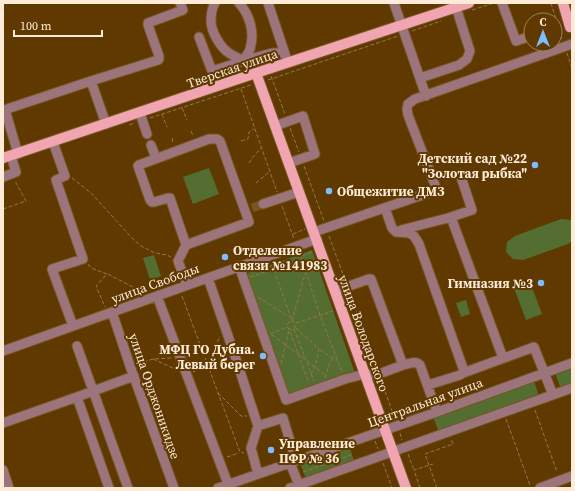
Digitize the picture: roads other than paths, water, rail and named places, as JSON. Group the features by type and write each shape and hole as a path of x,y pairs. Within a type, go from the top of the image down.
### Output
{"main road":[{"path":"563,3 571,29"},
{"name":"Тверская улица","path":"10,156 106,124 141,117 270,74 286,58 403,29 456,7 471,7"},
{"name":"улица Володарского","path":"258,78 406,488"}],"street":[{"path":"7,175 16,172 10,156 6,113 7,109 158,60 160,58 148,23 183,10 180,3"},
{"path":"215,3 212,8 210,23 214,34 219,44 229,53 243,60"},
{"path":"239,3 245,10 250,20 252,31 250,50 243,60"},
{"path":"268,3 286,58"},
{"path":"394,3 426,96 568,45"},
{"path":"502,3 516,41 523,39"},
{"path":"420,78 459,65 467,59 470,51 456,7"},
{"path":"199,37 212,70 272,53 286,58"},
{"path":"91,81 106,124"},
{"name":"улица Свободы","path":"3,351 296,246 315,236 326,228 431,192 435,185 407,109 408,104 415,99 426,96"},
{"path":"275,126 303,116 315,154 289,163"},
{"path":"141,117 147,134"},
{"path":"183,287 178,261 186,245 249,222 248,210 220,141 217,139 209,139 156,158 139,165 138,168 152,202 170,198 186,245"},
{"path":"53,142 65,176 56,180 83,259 52,269 73,326"},
{"path":"152,146 156,158"},
{"path":"396,232 472,210 460,174"},
{"path":"263,204 299,192"},
{"path":"385,208 392,228 396,232 409,233 414,236 419,244 464,371 463,373"},
{"path":"448,218 452,220 503,358"},
{"path":"239,266 286,400 345,379 365,374 379,374 414,362 420,365 437,412"},
{"path":"208,278 236,356 257,421 251,448 258,474"},
{"path":"335,291 371,279 403,365"},
{"path":"155,297 187,375 228,484"},
{"name":"улица Орджоникидзе","path":"110,313 174,488"},
{"path":"77,346 128,488"},
{"path":"428,386 534,347 553,395"},
{"name":"Центральная улица","path":"218,488 228,484 246,485 258,474 437,412 572,363"},
{"path":"3,423 134,376"},
{"path":"257,421 282,418 293,462 295,474 294,486 572,388"},
{"path":"77,397 109,488"},
{"path":"3,470 9,488"},
{"path":"540,488 572,476"}],"tunnel":[{"path":"252,208 263,204"}],"place":[{"name":"Детский сад №22 \"Золотая рыбка\"","path":"535,165"},
{"name":"Общежитие ДМЗ","path":"329,191"},
{"name":"Отделение связи №141983","path":"225,257"},
{"name":"Гимназия №3","path":"541,283"},
{"name":"МФЦ ГО Дубна. Левый берег","path":"263,356"},
{"name":"Управление ПФР № 36","path":"271,450"}]}
